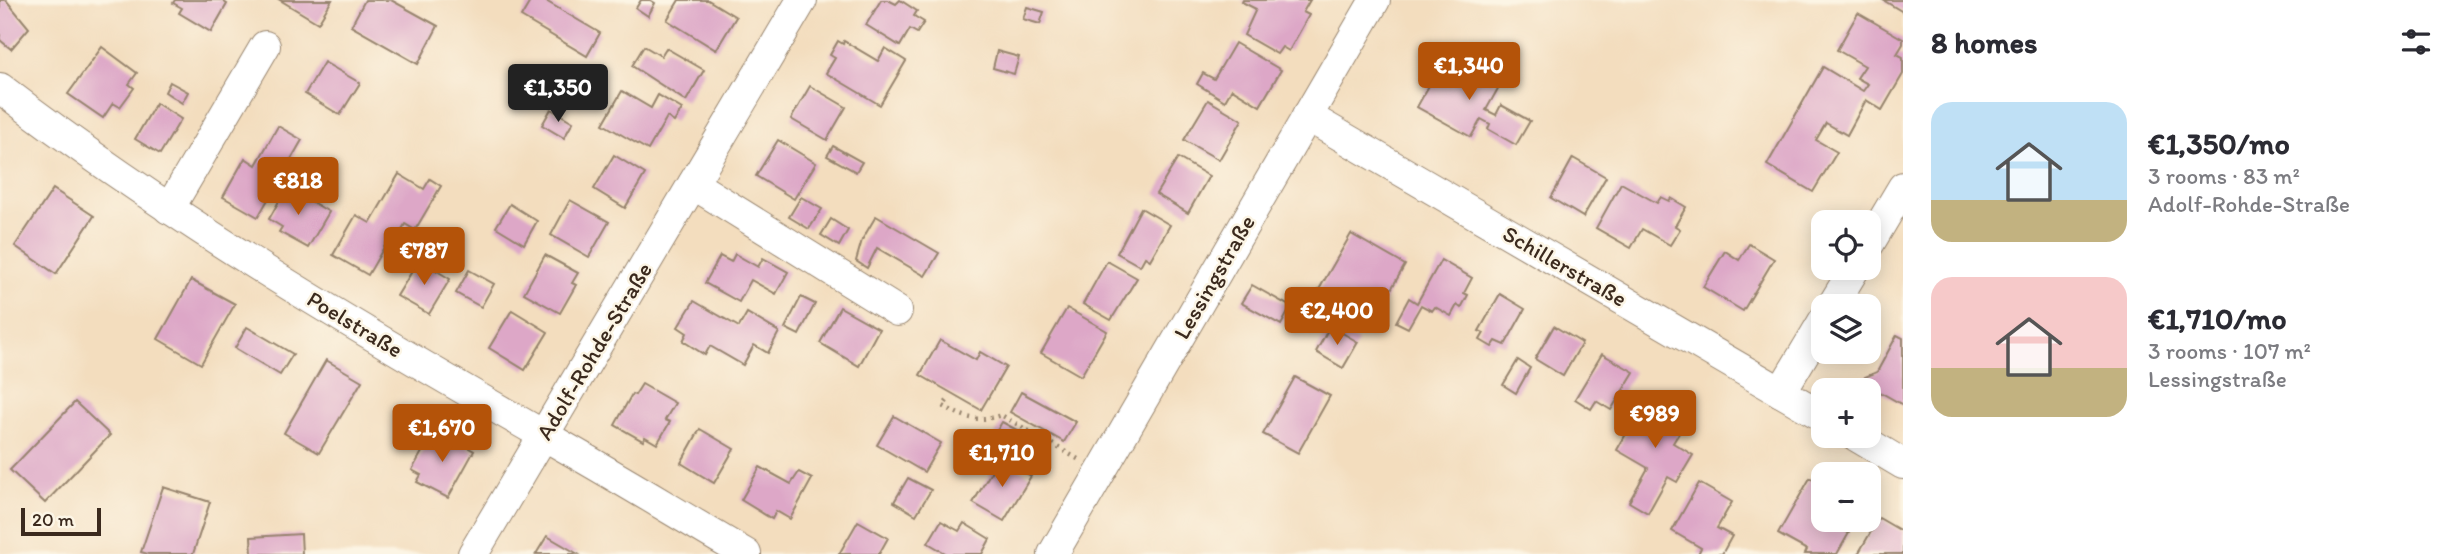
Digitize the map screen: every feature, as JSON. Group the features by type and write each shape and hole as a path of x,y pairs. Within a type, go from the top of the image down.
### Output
{"street":[{"name":"Adolf-Rohde-Straße","path":"472,554 802,0"},
{"name":"Lessingstraße","path":"1053,554 1375,0"},
{"path":"169,209 265,46"},
{"name":"Poelstraße","path":"0,88 69,140 169,209 307,296 746,554"},
{"name":"Schillerstraße","path":"1307,116 1811,409"},
{"path":"694,184 897,311"},
{"path":"1881,224 1903,187"},
{"path":"1781,392 1811,342"},
{"path":"1876,448 1903,464"}],"path":[{"path":"947,401 943,407 967,419 990,419 1002,415 1101,473"}],"building":[{"path":"0,0 6,0 29,28 11,49 0,40"},
{"path":"175,0 221,0 227,4 211,32 179,13 182,8 173,3"},
{"path":"280,0 332,0 318,23"},
{"path":"365,0 391,0 438,26 418,64 351,26"},
{"path":"531,0 544,0 600,33 587,56 521,17"},
{"path":"641,0 655,3 648,16 636,8"},
{"path":"679,0 708,0 736,17 716,50 667,20"},
{"path":"881,0 896,4 900,0 917,11 914,16 924,22 917,33 910,29 900,46 866,25"},
{"path":"1310,0 1303,12 1309,15 1289,51 1282,47 1277,54 1244,35 1256,9 1242,2"},
{"path":"1883,0 1903,0 1903,12"},
{"path":"1027,7 1044,12 1040,24 1023,19"},
{"path":"1858,13 1903,39 1897,54 1903,57 1903,74 1882,110 1866,100 1847,135 1826,123 1816,140 1837,152 1813,192 1767,165 1823,67 1863,91 1868,84 1857,78 1865,66 1837,50"},
{"path":"838,41 843,44 844,41 878,61 885,48 906,61 880,105 826,73 835,58 830,55"},
{"path":"1235,43 1281,70 1260,106 1232,89 1225,101 1197,84 1203,73 1214,79"},
{"path":"644,46 661,56 666,48 704,70 686,101 632,66"},
{"path":"102,47 137,73 129,84 134,88 120,107 113,103 103,118 68,94"},
{"path":"997,51 1019,57 1014,74 993,68"},
{"path":"1446,55 1500,85 1486,110 1496,115 1501,105 1530,121 1516,145 1488,129 1490,124 1481,119 1471,137 1417,107"},
{"path":"324,62 360,83 340,115 305,94"},
{"path":"170,82 188,92 182,103 165,92"},
{"path":"810,86 846,107 827,140 791,119"},
{"path":"622,91 651,108 658,95 682,109 674,122 667,117 648,150 603,124"},
{"path":"1208,100 1242,120 1219,160 1184,140"},
{"path":"156,103 181,119 160,154 135,139"},
{"path":"551,109 573,122 564,138 542,125"},
{"path":"278,126 302,140 258,217 223,197 245,158 256,165"},
{"path":"778,140 816,163 794,199 756,176"},
{"path":"833,146 862,162 856,172 827,156"},
{"path":"614,155 645,174 625,208 594,189"},
{"path":"1178,158 1209,176 1188,213 1156,194"},
{"path":"1573,158 1606,177 1583,217 1551,198"},
{"path":"399,174 424,189 430,179 441,186 415,230 405,224 397,239 391,235 368,275 333,255 356,215 370,223"},
{"path":"1621,183 1657,203 1661,197 1669,201 1671,198 1686,207 1675,226 1680,229 1670,245 1642,229 1631,248 1596,228"},
{"path":"287,187 329,212 308,248 279,232 282,227 269,219"},
{"path":"53,189 94,216 56,274 15,246"},
{"path":"801,197 822,209 809,229 789,217"},
{"path":"570,200 609,222 589,257 551,235"},
{"path":"510,204 537,221 524,244 496,227"},
{"path":"1141,208 1170,225 1150,260 1145,257 1140,266 1117,253"},
{"path":"876,216 939,253 925,276 877,248 867,268 856,261 862,240"},
{"path":"831,219 848,230 839,246 821,235"},
{"path":"1351,234 1405,265 1371,324 1317,293"},
{"path":"1749,244 1774,259 1743,311 1703,287 1725,251 1739,260"},
{"path":"735,254 758,267 763,258 788,272 776,294 751,280 739,302 705,283 720,256 731,262"},
{"path":"545,255 578,273 572,283 576,285 560,313 524,293"},
{"path":"419,260 450,279 429,314 397,296"},
{"path":"1441,260 1472,278 1464,293 1468,295 1461,308 1457,305 1451,316 1435,307 1432,311 1421,305 1408,328 1396,322 1409,298 1417,303"},
{"path":"1107,261 1137,278 1111,320 1083,304"},
{"path":"469,270 494,284 481,307 456,293"},
{"path":"191,280 235,304 201,364 158,339"},
{"path":"1252,285 1291,307 1281,325 1241,303"},
{"path":"1500,294 1525,309 1505,345 1496,341 1492,347 1480,340 1484,333 1479,331"},
{"path":"801,297 815,304 799,335 785,328"},
{"path":"694,301 739,327 747,313 779,332 768,353 754,345 743,365 710,346 705,355 683,341 687,333 678,327"},
{"path":"840,307 879,329 859,366 820,343"},
{"path":"1067,308 1107,331 1081,376 1041,353"},
{"path":"512,310 548,332 525,370 489,348"},
{"path":"1330,326 1358,342 1343,368 1316,352"},
{"path":"1554,326 1582,343 1563,376 1535,359"},
{"path":"247,327 293,354 280,375 235,348"},
{"path":"1897,335 1903,338 1903,405 1881,393 1881,378 1865,378 1877,372"},
{"path":"940,340 976,360 980,352 1006,367 981,410 920,375"},
{"path":"1602,354 1634,372 1611,410 1596,401 1591,409 1575,399"},
{"path":"326,360 362,381 319,453 284,433"},
{"path":"1518,360 1530,368 1516,393 1503,385"},
{"path":"1295,377 1330,396 1298,453 1263,434"},
{"path":"642,384 675,403 665,420 670,422 657,444 645,437 643,441 615,425 632,394 635,395"},
{"path":"1021,392 1076,422 1064,442 1010,412"},
{"path":"1648,395 1688,418 1673,443 1693,455 1677,482 1668,477 1648,513 1629,502 1648,468 1617,450"},
{"path":"75,402 110,435 45,503 10,470"},
{"path":"894,416 941,443 924,472 877,445"},
{"path":"1002,422 1026,435 1019,448 995,434"},
{"path":"700,429 734,449 714,483 681,463"},
{"path":"433,432 442,437 444,434 474,451 448,498 417,482 421,475 412,470"},
{"path":"999,458 1031,476 1004,521 973,503"},
{"path":"760,467 791,484 799,472 812,479 790,519 776,511 772,519 741,500"},
{"path":"908,478 931,490 916,515 894,502"},
{"path":"1810,478 1811,532 1849,533 1837,554 1805,554 1807,550 1778,534"},
{"path":"1699,483 1732,502 1717,528 1732,536 1722,554 1698,554 1701,548 1672,531"},
{"path":"163,487 210,502 193,554 141,552"},
{"path":"1881,519 1903,532 1903,554 1858,554 1871,532 1881,532"},
{"path":"858,521 888,538 879,554 839,554"},
{"path":"941,521 959,531 964,523 990,539 982,554 947,554 928,543"},
{"path":"301,534 302,554 252,554 251,537"},
{"path":"547,536 578,554 536,554"}]}
